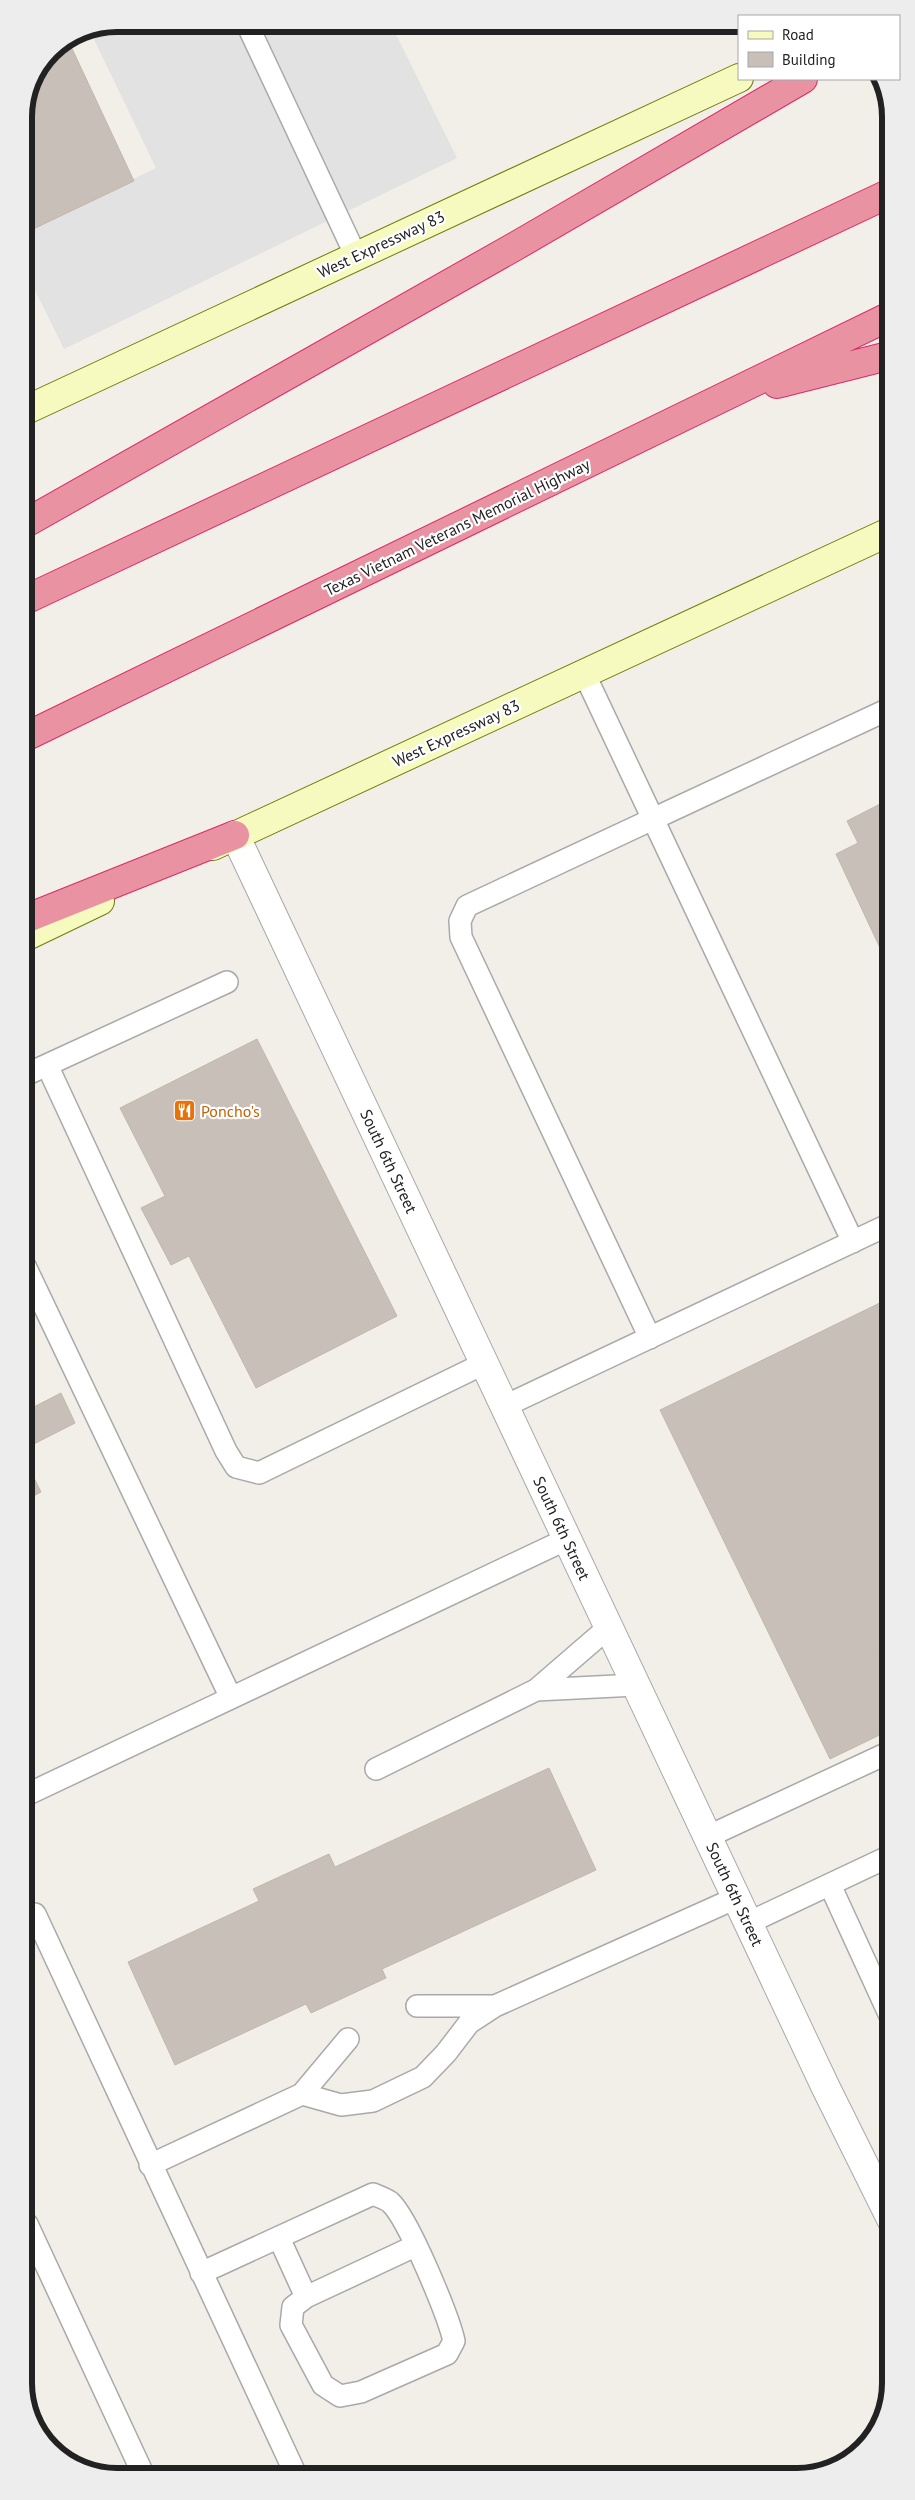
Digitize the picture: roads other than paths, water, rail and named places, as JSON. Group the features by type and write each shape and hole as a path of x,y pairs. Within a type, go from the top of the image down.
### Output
{"highway":[{"path":"33,519 514,247 801,80"},
{"path":"33,596 882,197"},
{"name":"Texas Vietnam Veterans Memorial Highway","path":"33,734 882,320"},
{"path":"724,397 882,358"},
{"path":"33,916 236,835"}],"main road":[{"name":"West Expressway 83","path":"33,404 738,78"},
{"name":"West Expressway 83","path":"33,933 236,835 882,535"}],"street":[{"name":"South 6th Street","path":"236,835 736,1898 882,2200"}],"lane":[{"path":"251,32 356,256"},
{"path":"584,673 853,1242"},
{"path":"650,1338 461,937 460,921 468,906 882,712"},
{"path":"33,1072 227,982"},
{"path":"47,1065 226,1451 236,1467 259,1473 485,1363"},
{"path":"505,1406 882,1228"},
{"path":"32,1280 231,1698"},
{"path":"32,1792 567,1539"},
{"path":"376,1769 536,1690 609,1627"},
{"path":"536,1690 636,1685"},
{"path":"708,1837 882,1756"},
{"path":"748,1923 882,1860"},
{"path":"830,1885 882,1998"},
{"path":"302,2094 341,2105 373,2101 424,2076 446,2053 469,2023 496,2006 736,1898"},
{"path":"35,1914 150,2165 292,2467"},
{"path":"417,2006 496,2006"},
{"path":"150,2165 302,2094 348,2039"},
{"path":"201,2273 373,2194 390,2202 402,2219 415,2246 450,2324 454,2341 447,2354 361,2392 340,2396 323,2385 291,2325 293,2307 306,2297 415,2246"},
{"path":"32,2235 139,2467"},
{"path":"279,2238 306,2297"}],"place":[{"name":"Poncho's","path":"185,1111"}]}
